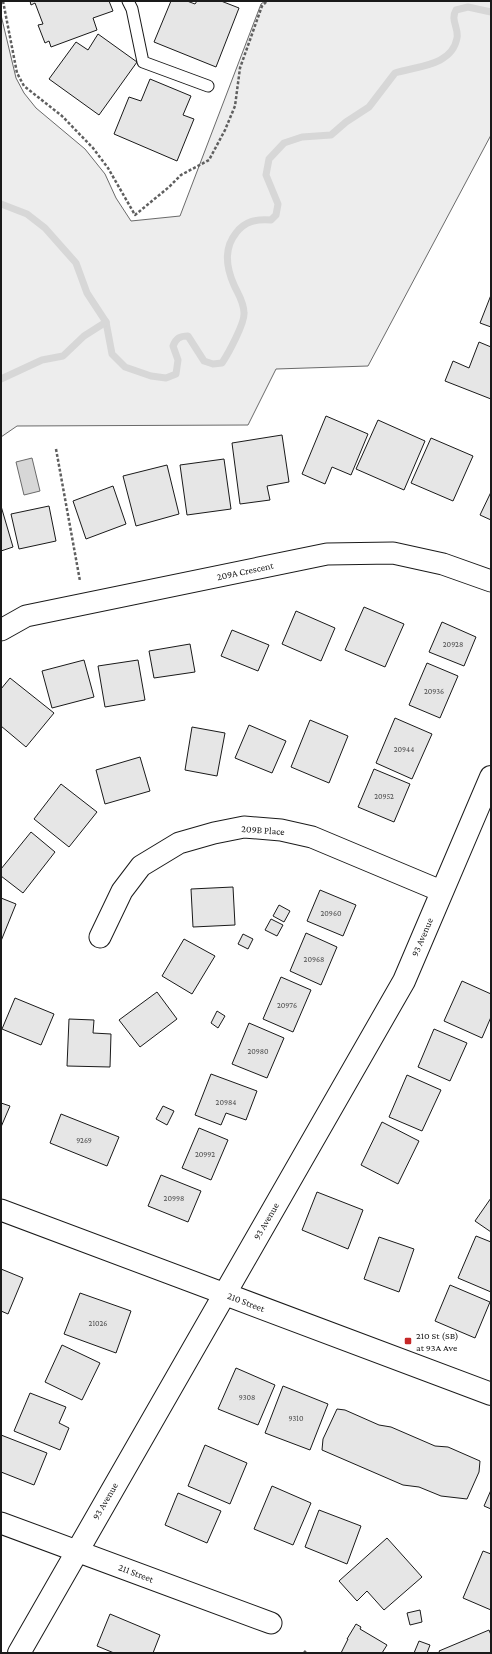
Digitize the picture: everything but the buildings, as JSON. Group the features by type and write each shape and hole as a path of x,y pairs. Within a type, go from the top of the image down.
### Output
{"street":[{"name":"209A Crescent","path":"1,630 26,616 327,554 393,553 443,564 491,581"},
{"name":"93 Avenue","path":"19,1653 76,1550 225,1294 404,981 491,777"},
{"name":"209B Place","path":"100,937 122,891 141,866 178,843 214,833 244,827 281,830 312,837 441,892"},
{"name":"210 Street","path":"1,1210 491,1394"},
{"name":"211 Street","path":"1,1523 272,1623"}],"lane":[{"path":"128,1 132,9 143,62 208,86"}],"path":[{"path":"3,1 17,73 24,86 62,116 93,148 108,168 135,215 182,175 209,160 235,106 240,68 262,6 267,1"},
{"path":"56,449 80,581"}],"shaded area":[{"path":"265,1 491,1 491,135 368,366 276,369 248,425 17,426 1,437 1,15 16,78 24,93 36,108 85,149 105,174 116,198 131,221 180,216 261,4"},
{"path":"32,458 40,491 24,495 16,462"}],"waterway":[{"path":"1,204 27,214 45,228 76,263 87,293 106,322 112,354 125,367 151,376 166,378 176,374 178,360 173,346 177,339 185,336 188,336 204,361 213,364 222,363 232,346 244,318 242,302 231,278 228,265 228,251 232,239 239,229 247,223 260,220 271,220 276,215 278,204 266,175 269,159 284,143 302,137 331,135 346,122 369,107 395,73 441,60 454,47 457,38 457,31 454,21 454,14 456,10 468,7 491,12"},
{"path":"1,379 42,360 63,356 84,336 106,322"}],"place":[{"name":"210 St (SB) at 93A Ave","path":"408,1341"}]}
